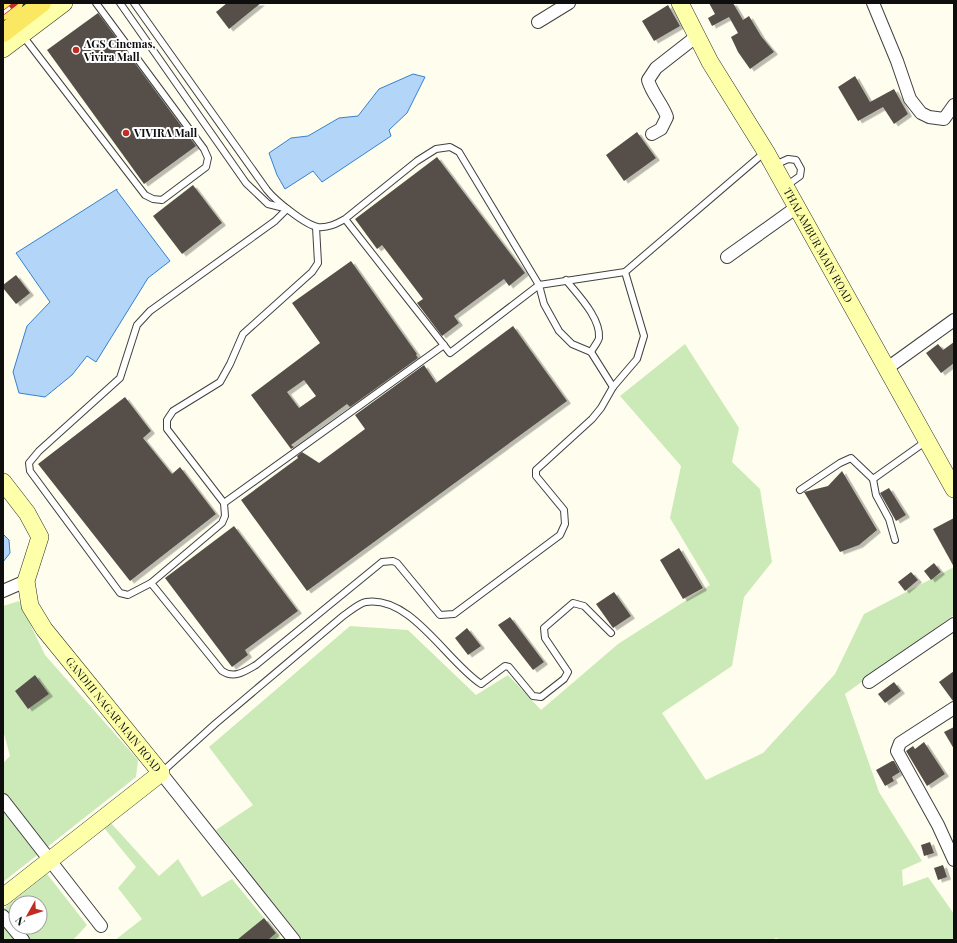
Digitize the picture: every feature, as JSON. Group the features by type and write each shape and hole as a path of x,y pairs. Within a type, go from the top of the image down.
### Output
{"main road":[{"path":"3,11 14,3"},
{"path":"3,33 42,3"}],"street":[{"path":"3,49 64,3"},
{"path":"538,22 569,3"},
{"name":"THALAMBUR MAIN ROAD","path":"680,3 710,62 770,158 954,489"},
{"path":"873,3 897,61 910,99 921,113 944,119 954,105"},
{"path":"652,134 661,129 666,117 664,107 651,91 648,80 656,68 697,36"},
{"path":"727,257 797,207"},
{"path":"886,369 954,320"},
{"name":"GANDHI NAGAR MAIN ROAD","path":"3,482 27,513 40,537 26,581 30,606 44,628 161,774 3,897"},
{"path":"3,591 26,581"},
{"path":"869,682 954,624"},
{"path":"954,708 900,743 897,751 938,825 954,860"},
{"path":"161,774 294,940"},
{"path":"3,800 101,926"},
{"path":"3,916 23,940"}],"lane":[{"path":"22,35 145,195 153,199 162,200 206,167 208,158 204,149 96,3"},
{"path":"120,3 246,183 268,204 287,209"},
{"path":"134,3 267,190 287,209 316,227 332,226 344,219 417,161 436,149 450,147 458,152 539,285 544,304 559,331 572,344 591,352 613,387"},
{"path":"344,219 450,353 539,285 625,272 770,158"},
{"path":"287,209 274,221 150,311 137,325 120,378 39,451 29,463 30,471 120,594 128,595 151,583 222,523 225,516 224,503 167,429 167,420 173,411 220,382 244,334 312,272 318,263 316,227"},
{"path":"151,583 222,671 228,675 235,675 245,672 256,665 382,562 393,561 397,563 440,615 454,614 560,535 565,524 564,510 536,476 536,470 592,419 601,408 613,387 636,359 644,336 625,272"},
{"path":"566,280 596,321 599,338 591,352"},
{"path":"224,503 444,345"},
{"path":"873,479 927,441"},
{"path":"800,490 840,463 851,458 873,479 876,495 889,519 895,540"},
{"path":"161,774 191,748 215,724 336,621 364,602 378,601 408,614 481,684 504,666 512,668 533,696 537,698 541,697 564,679 568,672 545,638 544,628 573,603 584,606 611,633"}],"green space":[{"path":"685,344 739,428 732,462 760,489 772,562 744,597 732,666 662,713 706,780 763,753 835,674 864,614 954,567 954,615 845,694 879,792 922,861 902,870 903,886 928,877 954,914 954,940 782,940 776,938 772,940 303,940 216,830 253,805 209,747 350,626 408,630 476,695 508,675 541,710 618,644 710,585 670,518 681,466 620,396"},
{"path":"19,601 45,655 138,760 136,777 3,882 3,763 10,756 3,730 3,606"},
{"path":"110,822 159,876 178,859 202,897 232,879 282,940 115,940 142,919 118,888 136,867 105,829"},
{"path":"47,874 87,925 73,940 28,940 24,935 48,935 48,895 21,895"},
{"path":"8,905 8,915 3,909"},
{"path":"3,922 8,928 8,935 14,935 18,940 3,940"}],"water":[{"path":"413,74 425,77 407,113 389,130 391,136 322,182 313,171 285,189 277,175 269,153 291,138 308,136 339,118 358,116 379,89"},
{"path":"117,189 170,261 148,278 96,362 87,356 72,375 45,397 19,393 13,372 27,326 50,302 16,253"},
{"path":"3,534 9,540 10,553 3,562"}],"building":[{"path":"227,3 261,3 229,29 216,12"},
{"path":"709,3 733,3 743,20 749,16 761,36 774,52 750,69 738,52 731,37 738,33 729,17 712,26 708,18 715,14"},
{"path":"668,5 680,26 654,41 642,21"},
{"path":"98,13 196,146 144,184 47,50"},
{"path":"855,76 870,102 894,89 908,114 894,124 883,107 858,121 838,87"},
{"path":"637,132 656,158 624,181 606,155"},
{"path":"437,157 525,273 509,286 504,279 454,316 459,323 442,336 417,303 423,299 382,245 377,249 355,219"},
{"path":"193,185 222,223 182,254 153,216"},
{"path":"351,261 417,354 416,355 418,358 350,407 347,404 291,445 294,447 291,449 251,395 320,343 292,303","holes":["304,380 316,396 299,408 287,392"]},
{"path":"16,275 30,293 16,304 3,288 3,285"},
{"path":"513,326 567,401 307,591 241,500 298,458 297,456 302,452 319,463 365,429 355,415 424,365 436,383"},
{"path":"954,342 954,363 941,373 926,353 938,344 943,350"},
{"path":"125,397 151,431 143,438 172,474 180,467 216,514 130,581 38,464"},
{"path":"842,471 877,530 859,545 840,552 804,492 828,486"},
{"path":"889,488 906,515 896,521 880,493"},
{"path":"954,518 954,567 933,529"},
{"path":"234,526 298,611 245,650 248,655 232,667 165,578"},
{"path":"679,548 703,588 683,599 660,560"},
{"path":"934,563 941,572 931,580 924,571"},
{"path":"911,572 918,580 905,591 898,582"},
{"path":"614,592 631,616 613,628 596,604"},
{"path":"510,617 544,662 533,670 498,625"},
{"path":"467,628 481,646 468,655 455,638"},
{"path":"954,671 954,701 953,701 939,682"},
{"path":"35,675 49,694 28,709 15,691"},
{"path":"894,682 901,691 885,703 878,694"},
{"path":"954,727 954,749 944,732"},
{"path":"924,742 945,774 927,786 906,751 913,746 915,749"},
{"path":"894,761 900,772 892,777 894,781 885,786 876,770"},
{"path":"930,842 934,853 924,856 921,845"},
{"path":"943,865 947,877 938,880 934,868"},
{"path":"264,918 276,933 268,940 237,940"}],"railway":[{"path":"3,13 16,3"}],"place":[{"name":"AGS Cinemas, Vivira Mall","path":"76,50"},
{"name":"VIVIRA Mall","path":"126,133"}]}
